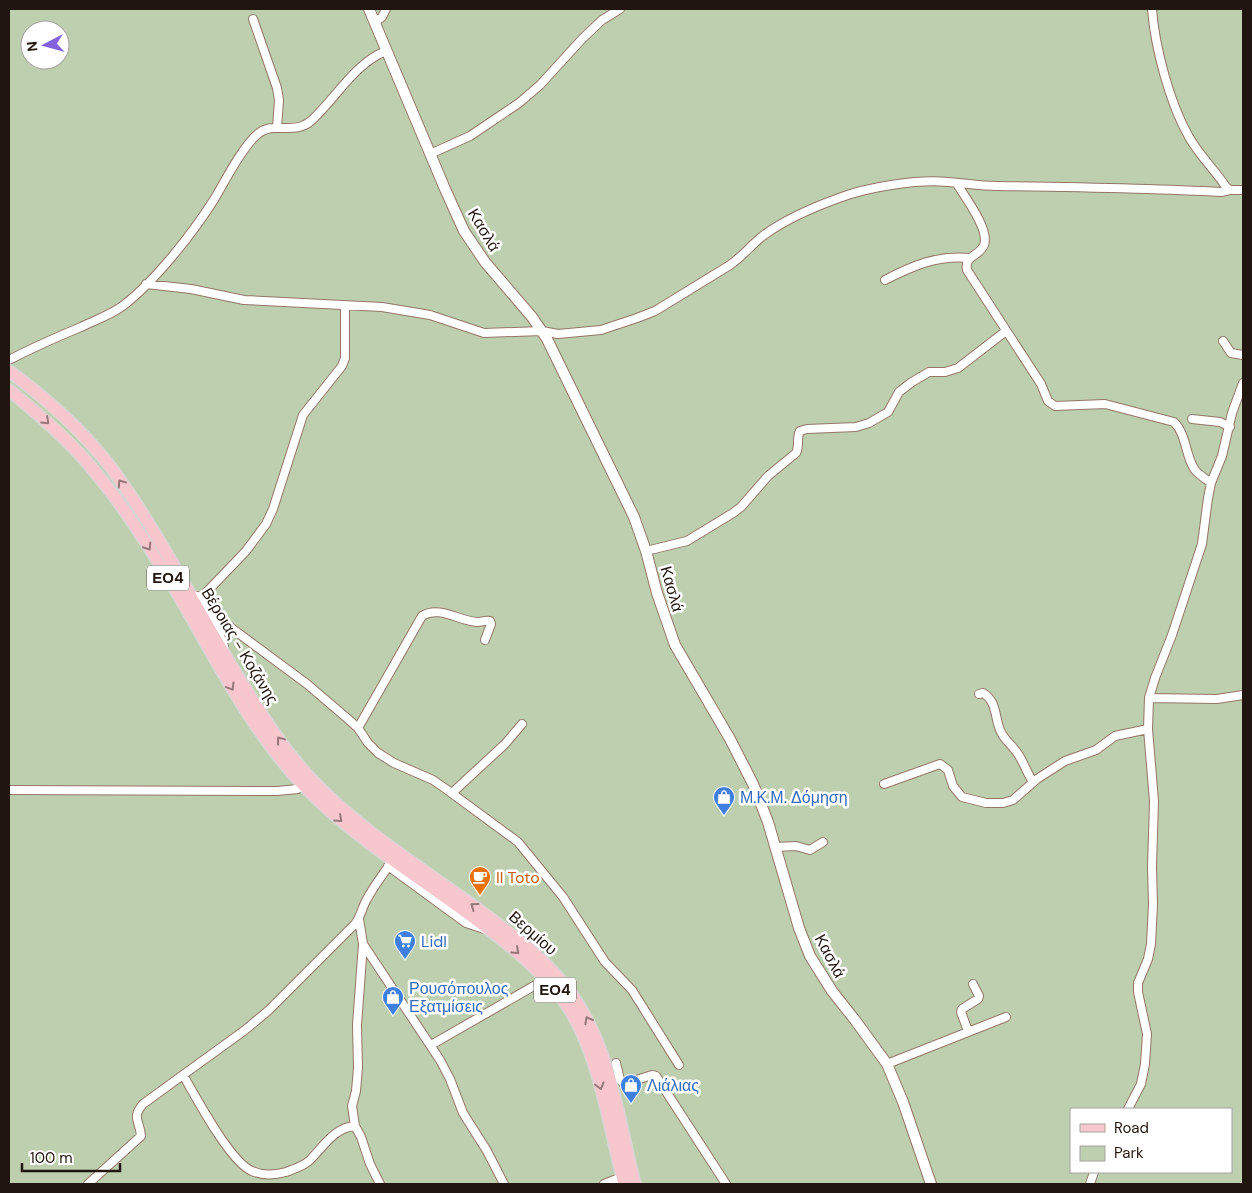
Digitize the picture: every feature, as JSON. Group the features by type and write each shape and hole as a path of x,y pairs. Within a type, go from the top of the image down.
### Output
{"main road":[{"name":"Βέροιας - Κοζάνης","path":"9,371 54,408 101,456 130,495 236,674 307,782"},
{"name":"Βέροιας - Κοζάνης","path":"9,390 43,418 73,447 119,503 179,596 244,708 280,759 307,782"},
{"name":"Βερμίου","path":"307,782 356,821 393,859 490,930 546,979 570,1010 582,1032 593,1062 623,1180"},
{"name":"Βερμίου","path":"393,859 469,903 542,960 570,992 591,1025 604,1060 635,1184"}],"street":[{"name":"Κασλά","path":"369,9 452,205 469,239 485,262 542,331 564,371 627,500 646,551 671,636 730,739 753,784 768,822 799,928 810,956 828,986 887,1064 903,1102 931,1184"},
{"path":"374,22 382,16 386,9"},
{"path":"430,154 470,136 519,103 602,20 620,9"},
{"path":"1152,9 1160,58 1186,130 1194,145 1230,190"},
{"path":"253,19 277,88 279,100 277,128"},
{"path":"9,360 114,312 124,305 146,284 189,235 259,132 269,128 297,128 309,123 362,67 376,54 386,51"},
{"path":"146,284 192,289 244,300 382,307 422,313 484,333 542,331 558,334 593,332 617,326 648,314 730,265 768,232 798,216 841,197 876,189 922,182 946,181 957,184 986,186 1048,186 1221,192 1243,190"},
{"path":"885,280 924,262 944,258 969,258 982,249 985,236 978,218 957,184"},
{"path":"969,258 967,270 1041,384 1051,404 1060,406 1105,404 1174,422 1186,444 1193,467 1211,482"},
{"path":"200,599 246,551 266,524 273,509 303,415 342,366 345,358 345,306"},
{"path":"646,551 687,541 741,507 768,476 796,453 800,431 856,427 869,423 888,412 900,392 912,382 929,372 945,372 958,368 1006,331"},
{"path":"1222,341 1232,353 1243,355"},
{"path":"1129,1108 1141,1084 1147,1041 1146,1028 1139,1002 1138,983 1148,959 1151,944 1153,904 1154,801 1148,728 1149,698 1176,626 1202,544 1211,482 1222,456 1232,413 1243,383"},
{"path":"1192,419 1220,422 1230,426"},
{"path":"172,563 206,605 218,626 236,674"},
{"path":"358,728 422,616 435,612 478,622 490,621 491,624 485,640"},
{"path":"218,626 226,625 230,627 313,690 358,728 368,743 378,753 394,763 433,780 518,842 556,887 605,962 629,986 679,1065"},
{"path":"979,694 983,693 989,698 995,710 1003,737 1020,757 1026,772 1033,782"},
{"path":"1149,698 1217,699 1243,695"},
{"path":"452,793 505,744 522,724"},
{"path":"884,784 940,764 948,770 953,786 962,798 996,804 1013,800 1033,782 1064,761 1096,750 1115,736 1148,728"},
{"path":"9,790 270,792 298,790 307,782"},
{"path":"775,847 796,846 810,850 823,842"},
{"path":"380,1184 355,1126 352,1106 358,1068 357,1025 362,944 359,920 368,896 393,859"},
{"path":"88,1184 141,1136 136,1116 143,1104 246,1030 269,1010 359,920"},
{"path":"362,944 431,1045 450,1078 463,1113 504,1184"},
{"path":"431,1045 546,979"},
{"path":"968,1031 961,1012 962,1009 978,999 979,996 973,984"},
{"path":"887,1064 1006,1017"},
{"path":"616,1063 620,1080 624,1084 656,1076 726,1184"},
{"path":"183,1074 207,1116 228,1146 245,1167 258,1174 278,1174 308,1162 339,1131 355,1126"},
{"path":"604,1184 623,1180"}],"green space":[{"path":"9,9 1243,9 1243,1184 9,1184"}],"place":[{"name":"Μ.Κ.Μ. Δόμηση","path":"724,816"},
{"name":"Il Toto","path":"480,896"},
{"name":"Lidl","path":"405,960"},
{"name":"Ρουσόπουλος Εξατμίσεις","path":"393,1016"},
{"name":"Λιάλιας","path":"631,1104"}]}
